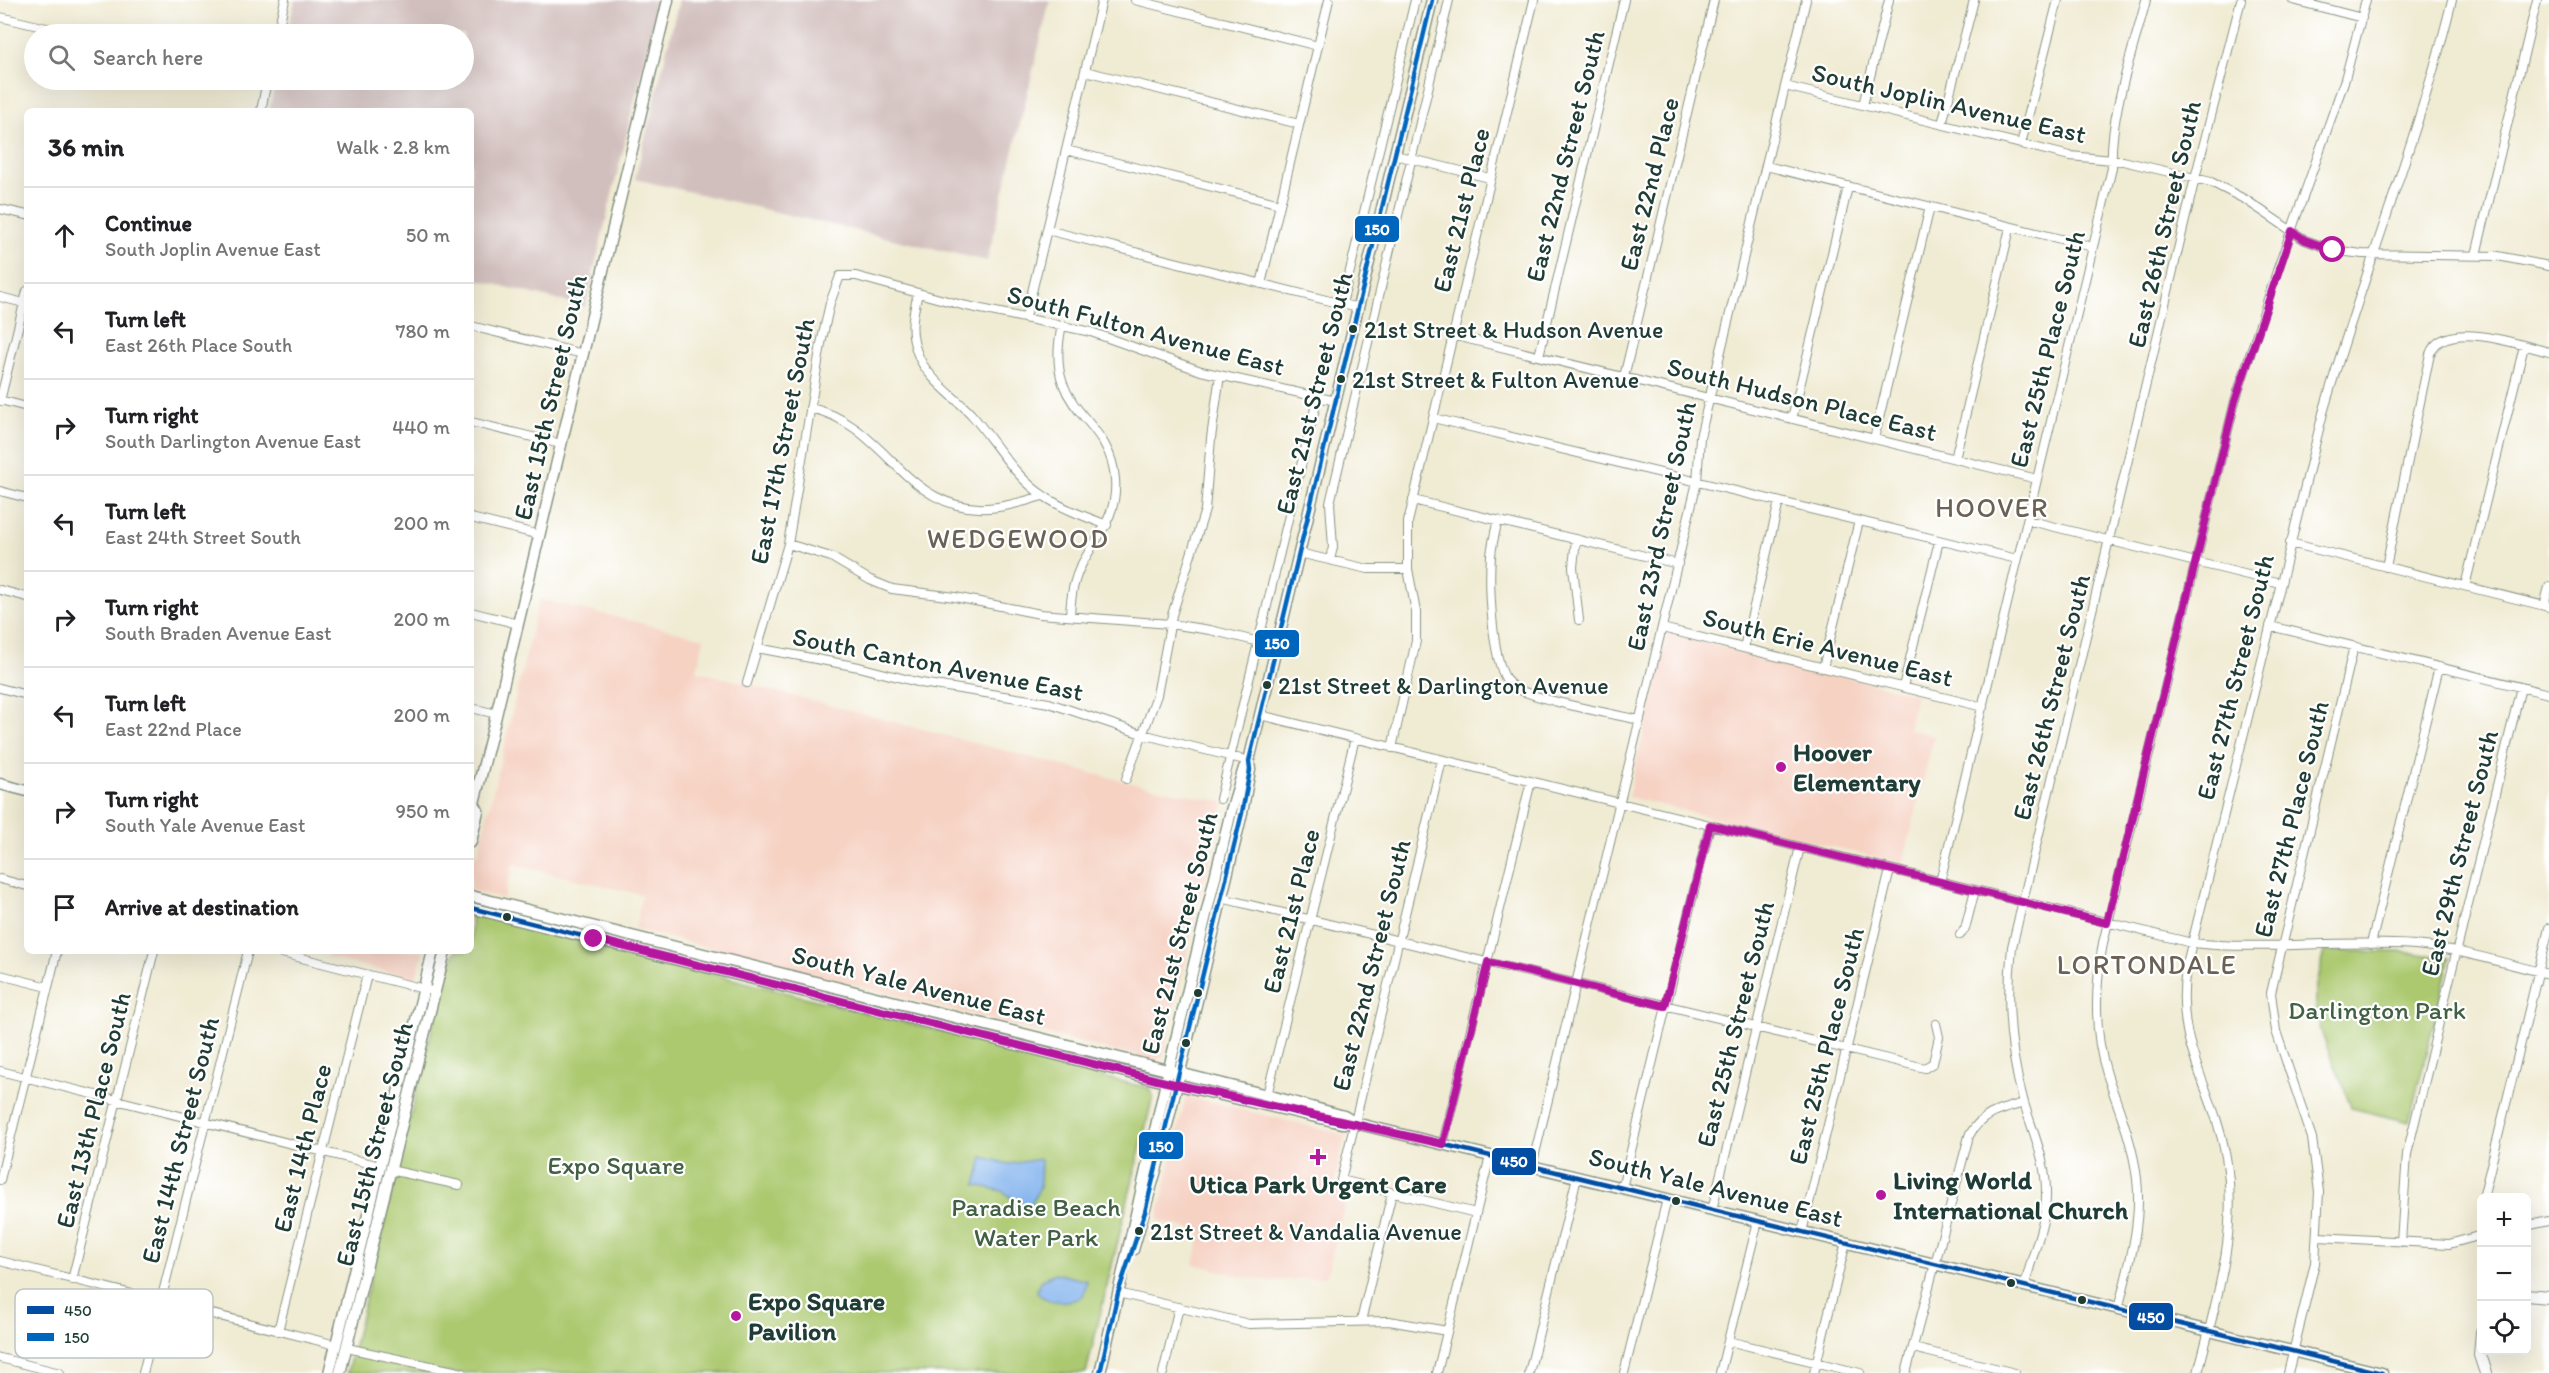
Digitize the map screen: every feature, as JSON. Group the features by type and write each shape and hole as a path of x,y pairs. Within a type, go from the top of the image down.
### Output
{"highway":[{"path":"2531,1295 2549,1297"},
{"path":"2480,1355 2486,1373"}],"main road":[{"name":"East 15th Street South","path":"474,797 497,714 668,0"},
{"name":"East 21st Street South","path":"1100,1373 1118,1293 1145,1212 1173,1078 1236,812 1244,768 1249,761 1432,0"},
{"path":"0,784 24,790"},
{"name":"East 15th Street South","path":"474,806 478,811 474,829"},
{"name":"South Yale Avenue East","path":"474,897 733,962 811,987 872,1002 954,1017 1342,1123 1355,1123 1443,1144 2380,1373"},
{"name":"South Yale Avenue East","path":"474,909 730,973 811,987"},
{"path":"594,939 597,927"},
{"name":"East 15th Street South","path":"341,1347 429,990 433,954"},
{"name":"East 15th Street South","path":"429,990 444,954"},
{"path":"730,973 733,962"},
{"name":"South Yale Avenue East","path":"872,1002 951,1028 1173,1078 1268,1095 1344,1116 1355,1123"},
{"path":"951,1028 954,1017"},
{"path":"329,1373 341,1347"},
{"path":"340,1373 341,1347"}],"street":[{"path":"280,24 285,0"},
{"path":"1026,317 1102,0"},
{"path":"1135,0 1318,46"},
{"path":"1261,284 1329,0"},
{"name":"East 21st Street South","path":"1342,304 1415,0"},
{"name":"East 21st Street South","path":"1330,560 1334,547 1330,503 1449,0"},
{"name":"East 21st Place","path":"1392,747 1416,641 1416,612 1408,569 1408,522 1533,0"},
{"name":"East 22nd Street South","path":"1539,356 1624,0"},
{"name":"East 22nd Place","path":"1624,377 1714,0"},
{"name":"East 23rd Street South","path":"1532,1166 1698,482 1698,448 1709,398 1806,0"},
{"path":"1863,105 1889,0"},
{"path":"1942,124 1974,0"},
{"path":"2021,144 2058,0"},
{"name":"East 25th Place South","path":"1940,882 2112,168 2114,128 2146,0"},
{"name":"East 26th Street South","path":"2025,1286 2043,1221 2046,1192 2043,1159 2024,1103 2014,1060 2009,1013 2012,954 2022,902 2111,541 2195,178 2241,0"},
{"path":"2293,0 2362,18"},
{"path":"2118,1309 2135,1236 2139,1195 2130,1140 2106,1072 2097,1034 2097,979 2107,923 2235,401 2345,80 2366,0"},
{"name":"East 27th Street South","path":"2198,1373 2229,1243 2230,1190 2220,1136 2190,1048 2183,1018 2184,986 2192,943 2328,394 2424,106 2452,0"},
{"path":"2476,255 2537,0"},
{"path":"0,16 32,24"},
{"path":"1085,71 1299,124"},
{"name":"South Joplin Avenue East","path":"1785,86 2070,156 2111,159 2195,178 2225,188 2305,240 2333,250 2519,258 2549,266"},
{"path":"262,108 265,90"},
{"path":"1066,150 1280,204"},
{"path":"1395,155 1490,178"},
{"path":"1766,166 2093,247"},
{"path":"1792,419 1848,187"},
{"path":"1874,439 1930,207"},
{"path":"0,209 24,214"},
{"path":"1955,459 2010,228"},
{"path":"1047,230 1358,308"},
{"name":"South Fulton Avenue East","path":"840,276 856,276 918,293 1091,332 1180,365 1336,400"},
{"name":"East 17th Street South","path":"747,683 788,544 830,303 840,276"},
{"path":"918,293 911,322 914,341 917,354 931,373 971,415 1019,473 1043,496 1107,525"},
{"path":"0,297 24,308"},
{"path":"24,312 0,401 24,406"},
{"path":"1062,325 1058,358 1063,387 1078,414 1100,438 1114,468 1115,501 1107,525 1083,562 1075,581 1070,615"},
{"path":"474,327 584,354"},
{"name":"South Hudson Place East","path":"1452,335 2037,479"},
{"path":"2386,567 2430,354 2437,342 2448,336 2475,336 2549,352"},
{"path":"2465,586 2524,346"},
{"path":"1126,778 1157,695 1170,624 1205,510 1211,438 1220,375"},
{"name":"East 21st Street South","path":"1220,799 1318,396"},
{"path":"810,408 821,410 858,428 910,480 944,501 972,507 997,507 1043,496"},
{"path":"1432,418 2017,559"},
{"path":"474,423 561,444"},
{"path":"0,491 24,497"},
{"path":"1413,500 1678,564"},
{"path":"1743,648 1779,502"},
{"path":"474,519 540,535"},
{"path":"1498,520 1491,557 1491,583 1498,660 1503,677 1524,692 1640,720"},
{"path":"2026,520 2280,583"},
{"path":"1823,668 1858,521"},
{"path":"1576,539 1572,567 1579,620"},
{"path":"1903,687 1939,540"},
{"path":"2290,543 2547,607 2549,587"},
{"path":"788,544 831,557 870,580 892,589 955,597 1040,614 1170,624 1210,630 1276,646"},
{"path":"1299,553 1368,569 1408,569"},
{"path":"0,590 24,596"},
{"path":"474,613 518,624"},
{"path":"2270,626 2549,694"},
{"name":"South Erie Avenue East","path":"1662,628 1983,707"},
{"name":"East 27th Place South","path":"2288,1373 2312,1278 2318,1237 2319,1192 2312,1138 2276,1031 2271,1003 2281,946 2354,646"},
{"name":"South Canton Avenue East","path":"757,648 859,667 921,683 1049,703 1142,734 1249,761"},
{"path":"2371,944 2439,667"},
{"name":"East 29th Street South","path":"2401,1242 2407,1154 2521,687"},
{"path":"0,688 24,694"},
{"path":"474,709 497,714"},
{"path":"1260,715 2192,943 2281,946 2414,945 2456,951 2549,974"},
{"name":"East 21st Place","path":"1268,1095 1355,738"},
{"name":"East 22nd Street South","path":"1392,1193 1341,1180 1442,760"},
{"path":"1443,1144 1531,781"},
{"path":"1622,1188 1710,825"},
{"name":"East 25th Street South","path":"1712,1210 1800,847"},
{"name":"East 25th Place South","path":"1802,1232 1890,870"},
{"path":"0,879 24,885"},
{"path":"1960,935 1965,929 1975,890"},
{"path":"1215,899 1311,919 1925,1068 1931,1067 1939,1037 1936,1024"},
{"path":"2484,1193 2549,928"},
{"path":"0,1180 56,954"},
{"name":"East 13th Place South","path":"72,1280 153,954"},
{"name":"East 14th Street South","path":"164,1289 247,954"},
{"path":"286,954 429,990"},
{"path":"0,975 48,987"},
{"name":"East 14th Place","path":"278,1331 367,975"},
{"path":"0,1071 459,1185"},
{"path":"1906,1373 1965,1146 1974,1126 1989,1114 2024,1103"},
{"path":"1437,1373 1490,1156"},
{"path":"1529,1373 1577,1177"},
{"path":"1361,1321 1392,1193 1476,1213"},
{"path":"1624,1373 1667,1199"},
{"path":"1720,1373 1758,1221"},
{"path":"2531,1225 2549,1221"},
{"path":"2318,1237 2449,1244 2477,1237"},
{"path":"1814,1373 1846,1242"},
{"path":"0,1262 108,1289"},
{"path":"1118,1293 1236,1321 1270,1325 1361,1321 1414,1324 1447,1330"},
{"path":"1163,1373 1179,1307"},
{"path":"213,1315 341,1347 463,1373"},
{"path":"1728,1341 1860,1373"},
{"path":"1912,1348 2015,1373"},
{"path":"0,1358 60,1373"},
{"name":"East 14th Street South","path":"143,1373 147,1358"}],"shaded area":[{"path":"295,0 659,0 585,307 474,279 474,108 270,108 274,90 474,90 474,24 289,24"},
{"path":"679,0 1050,0 987,261 635,179"},
{"path":"539,599 704,638 697,671 1126,782 1224,802 1162,1058 1153,1061 635,929 642,895 513,864 504,899 474,891 474,855 478,855"},
{"name":"Hoover Elementary","path":"1668,633 1916,694 1908,729 1934,736 1903,864 1628,797"},
{"path":"328,954 422,954 416,979 327,957"},
{"path":"1186,1096 1346,1135 1333,1187 1349,1190 1326,1277 1271,1281 1252,1279 1194,1264 1201,1232 1157,1220"}],"green space":[{"name":"Expo Square","path":"474,915 1054,1060 1086,1073 1149,1088 1153,1096 1086,1373 347,1373 440,996 454,954 474,954"},
{"name":"Darlington Park","path":"2325,951 2403,952 2450,958 2409,1122 2351,1108 2323,1037 2316,1008 2318,977"}],"water":[{"path":"983,1157 1009,1164 1041,1159 1040,1187 1028,1210 1002,1191 976,1185"},
{"path":"1055,1273 1087,1281 1083,1296 1078,1299 1058,1301 1040,1295 1037,1291 1040,1281"}],"transit line":[{"name":"150","path":"1100,1373 1118,1293 1145,1212 1242,813 1250,770 1249,761 1432,0"},
{"name":"450","path":"474,909 1157,1080 1342,1123 1355,1123 2382,1373"}],"place":[{"name":"21st Street & Hudson Avenue","path":"1353,329"},
{"name":"21st Street & Fulton Avenue","path":"1341,379"},
{"name":"21st Street & Darlington Avenue","path":"1267,685"},
{"name":"Hoover Elementary","path":"1781,767"},
{"name":"Utica Park Urgent Care","path":"1318,1157"},
{"name":"Living World International Church","path":"1881,1195"},
{"name":"21st Street & Vandalia Avenue","path":"1139,1231"},
{"name":"Expo Square Pavilion","path":"736,1316"}],"district":[{"name":"HOOVER","path":"1992,507"},
{"name":"WEDGEWOOD","path":"1018,538"},
{"name":"LORTONDALE","path":"2147,964"}],"route":[{"path":"594,939 1157,1080 1443,1144 1488,962 1665,1006 1710,825 2107,923 2235,401 2277,271 2292,231 2305,240 2333,250"}],"park label":[{"name":"Paradise Beach Water Park","path":"1036,1222"}]}
